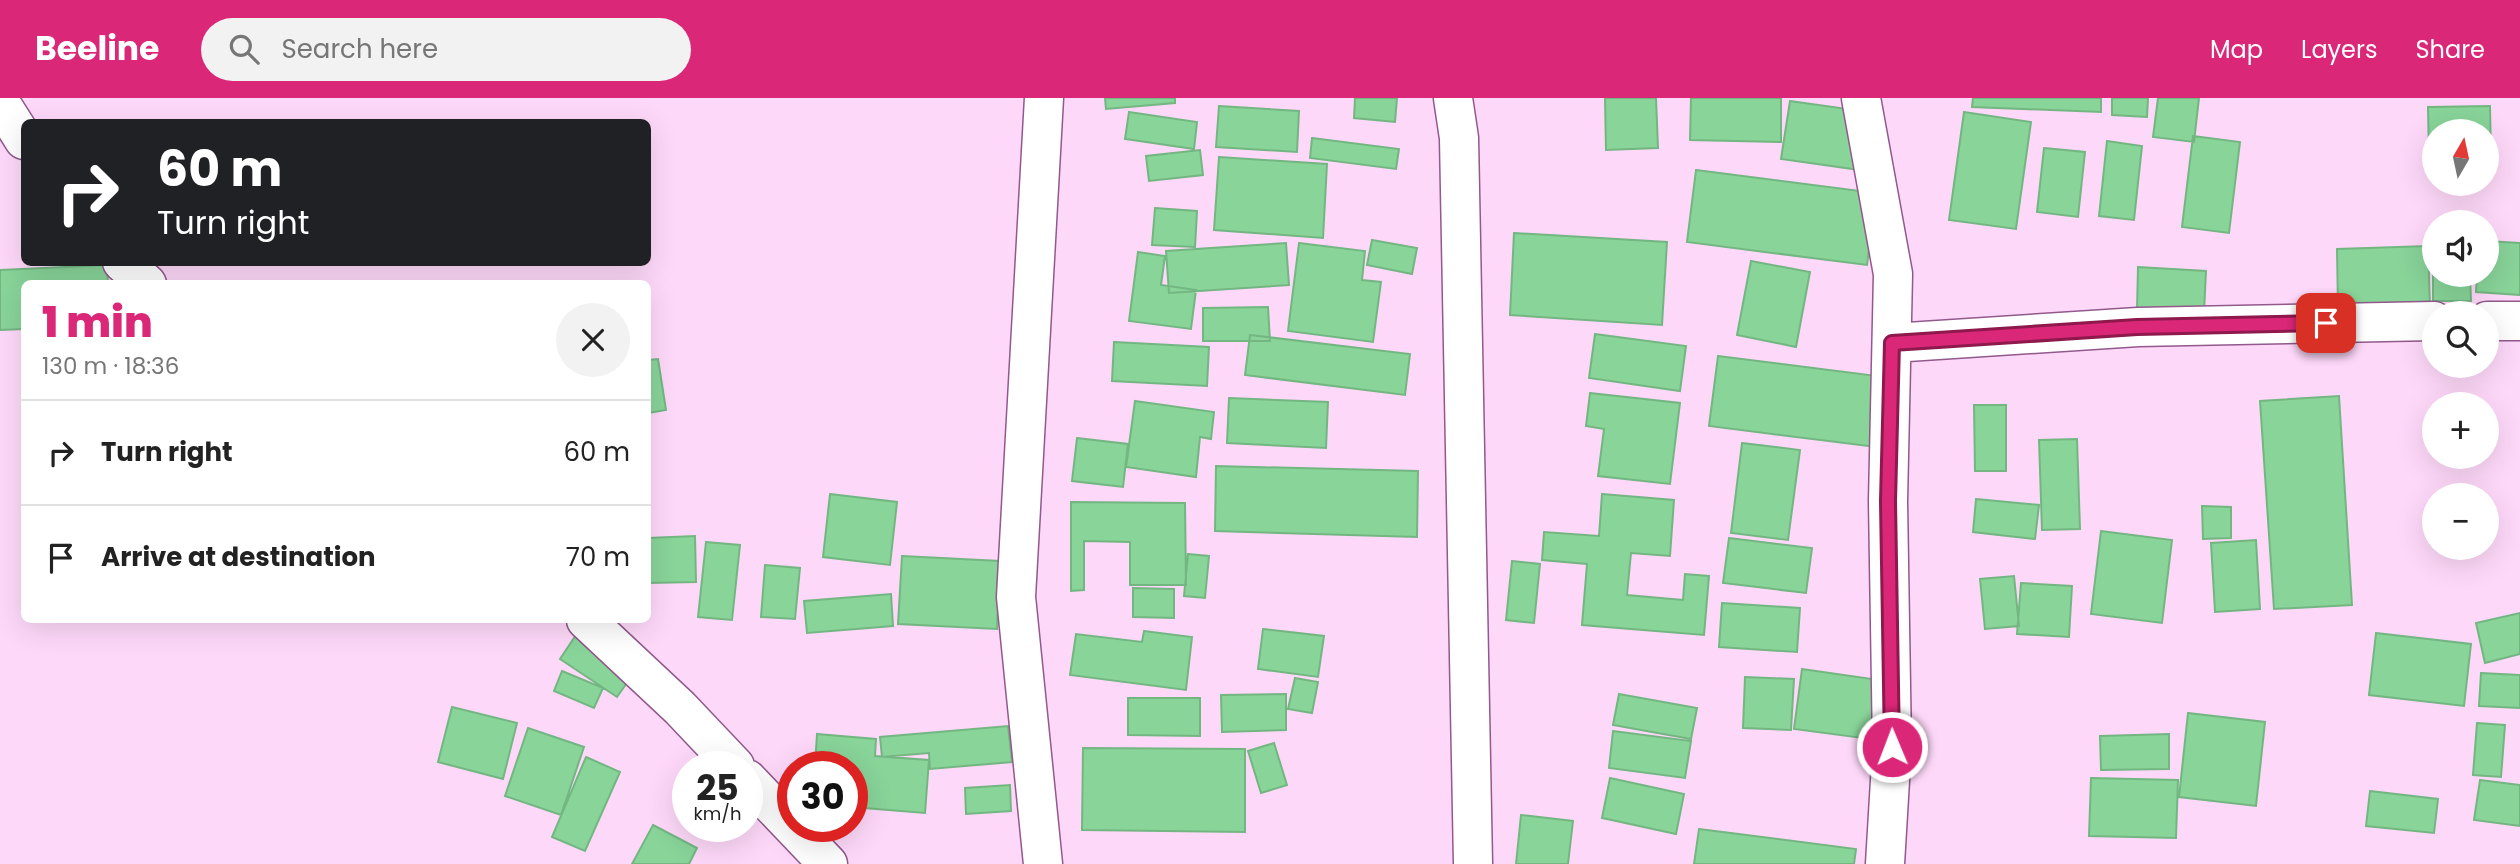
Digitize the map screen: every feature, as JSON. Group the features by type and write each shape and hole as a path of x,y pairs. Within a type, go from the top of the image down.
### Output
{"street":[{"path":"1043,864 1016,597 1044,98"},
{"path":"1453,98 1459,138 1473,864"},
{"path":"1861,98 1893,274 1888,501 1892,747 1885,864"},
{"path":"0,102 21,135"},
{"path":"127,266 142,280"},
{"path":"1892,343 2137,327 2422,321"},
{"path":"2499,321 2520,321"},
{"path":"589,623 680,708 721,751"},
{"path":"763,796 828,864"}],"building":[{"path":"1105,98 1175,98 1175,103 1106,109"},
{"path":"1355,98 1397,98 1395,122 1354,118"},
{"path":"1605,98 1656,98 1658,148 1606,150"},
{"path":"1691,98 1781,98 1781,142 1690,140"},
{"path":"1973,98 2101,98 2101,112 1972,107"},
{"path":"2112,98 2148,98 2147,117 2112,115"},
{"path":"2158,98 2199,98 2194,142 2153,137"},
{"path":"1790,101 1883,114 1874,172 1781,159"},
{"path":"1219,106 1299,111 1297,152 1216,147"},
{"path":"2490,106 2490,119 2428,119 2428,107"},
{"path":"1129,112 1197,122 1194,149 1125,139"},
{"path":"1964,112 2031,122 2016,229 1949,220"},
{"path":"2193,136 2240,142 2229,233 2182,227"},
{"path":"1312,138 1399,149 1396,169 1310,158"},
{"path":"2107,141 2142,146 2134,220 2099,216"},
{"path":"2044,148 2085,152 2078,217 2037,212"},
{"path":"1200,150 1203,175 1149,181 1146,156"},
{"path":"1219,157 1327,164 1323,238 1214,230"},
{"path":"1696,170 1876,193 1867,265 1687,242"},
{"path":"1155,208 1197,211 1195,247 1152,245"},
{"path":"1514,233 1667,242 1662,325 1510,315"},
{"path":"1372,240 1417,248 1412,274 1367,265"},
{"path":"2499,242 2520,243 2520,295 2476,292 2476,287 2499,287"},
{"path":"1286,243 1289,285 1169,293 1166,251"},
{"path":"1299,243 1365,251 1362,280 1381,282 1373,342 1288,331"},
{"path":"2422,246 2422,287 2429,287 2430,301 2422,301 2422,307 2338,310 2337,249"},
{"path":"1138,252 1165,256 1161,285 1196,290 1191,329 1129,321"},
{"path":"1751,261 1810,272 1796,347 1737,335"},
{"path":"107,266 108,280 21,280 21,329 0,330 0,270"},
{"path":"2138,267 2206,271 2204,313 2137,310"},
{"path":"2433,287 2470,287 2471,301 2433,301"},
{"path":"1268,307 1270,341 1203,341 1203,308"},
{"path":"1595,334 1686,346 1680,391 1589,378"},
{"path":"1250,335 1410,354 1405,395 1245,375"},
{"path":"1114,342 1209,347 1207,386 1112,381"},
{"path":"1718,356 1893,378 1884,448 1709,426"},
{"path":"658,359 666,410 651,412 651,360"},
{"path":"1590,393 1680,403 1670,484 1598,476 1604,429 1586,426"},
{"path":"2339,396 2352,605 2274,609 2260,401"},
{"path":"1229,398 1328,402 1326,448 1227,443"},
{"path":"1135,401 1214,412 1211,439 1200,437 1196,477 1126,467"},
{"path":"1974,405 2006,405 2006,471 1975,471"},
{"path":"1077,438 1128,444 1123,487 1072,481"},
{"path":"2077,439 2080,529 2042,530 2039,440"},
{"path":"1742,443 1800,450 1788,540 1731,533"},
{"path":"1216,466 1418,471 1417,537 1215,531"},
{"path":"830,494 897,502 890,565 823,557"},
{"path":"1602,494 1674,500 1670,556 1631,553 1627,595 1683,600 1685,574 1709,576 1704,635 1582,625 1587,564 1542,560 1544,532 1599,536"},
{"path":"1976,499 2039,505 2035,539 1973,532"},
{"path":"1071,502 1185,503 1186,585 1130,585 1130,542 1084,541 1084,590 1071,591"},
{"path":"2202,506 2231,507 2231,538 2203,539"},
{"path":"2101,531 2172,540 2162,623 2091,614"},
{"path":"695,536 696,582 651,583 651,538"},
{"path":"1729,538 1812,548 1806,593 1723,583"},
{"path":"2256,540 2260,609 2215,612 2211,543"},
{"path":"706,542 740,545 732,620 698,617"},
{"path":"1188,554 1209,556 1205,598 1184,596"},
{"path":"902,556 1000,561 997,629 898,624"},
{"path":"1512,561 1540,564 1534,623 1506,620"},
{"path":"765,565 800,568 795,619 761,617"},
{"path":"2014,576 2019,626 1985,629 1980,579"},
{"path":"2021,583 2072,586 2069,637 2017,634"},
{"path":"1133,588 1174,589 1174,618 1133,617"},
{"path":"891,594 893,626 807,633 804,601"},
{"path":"1722,603 1800,608 1797,652 1719,647"},
{"path":"2520,613 2520,654 2485,663 2476,623"},
{"path":"1263,629 1324,636 1318,677 1258,669"},
{"path":"1144,631 1192,637 1186,690 1070,675 1076,634 1142,642"},
{"path":"578,632 636,670 617,697 560,659"},
{"path":"2376,633 2471,644 2464,706 2369,695"},
{"path":"1802,669 1893,682 1885,741 1794,729"},
{"path":"562,671 603,688 594,708 554,691"},
{"path":"2481,673 2520,675 2520,708 2479,706"},
{"path":"1745,677 1794,679 1791,730 1743,728"},
{"path":"1295,678 1318,682 1312,713 1288,709"},
{"path":"1286,694 1286,730 1222,732 1221,695"},
{"path":"1619,694 1697,708 1691,739 1613,725"},
{"path":"1128,698 1200,698 1200,736 1128,735"},
{"path":"452,707 517,723 503,779 438,762"},
{"path":"2188,713 2265,722 2256,806 2179,797"},
{"path":"2477,723 2505,725 2501,777 2473,775"},
{"path":"1008,726 1012,762 930,769 929,753 882,757 880,737"},
{"path":"528,728 584,747 561,815 505,796"},
{"path":"1613,731 1691,741 1685,778 1609,768"},
{"path":"817,734 876,739 875,756 929,760 925,813 868,808 868,751 816,751"},
{"path":"2169,734 2169,769 2101,770 2100,736"},
{"path":"1274,743 1287,785 1261,793 1248,751"},
{"path":"1083,748 1245,749 1245,832 1082,830"},
{"path":"586,757 620,772 585,851 552,837"},
{"path":"1610,778 1684,794 1676,834 1602,818"},
{"path":"2091,778 2178,780 2176,838 2089,836"},
{"path":"2480,780 2520,785 2520,826 2474,820"},
{"path":"1010,785 1011,811 966,814 965,788"},
{"path":"2370,791 2438,799 2434,833 2366,826"},
{"path":"1521,815 1573,821 1568,864 1516,864"},
{"path":"653,825 672,835 672,842 686,842 697,848 689,864 632,864"},
{"path":"1699,829 1856,849 1854,864 1694,864"}],"route":[{"path":"1892,747 1888,501 1892,343 2137,327 2326,323"}]}
